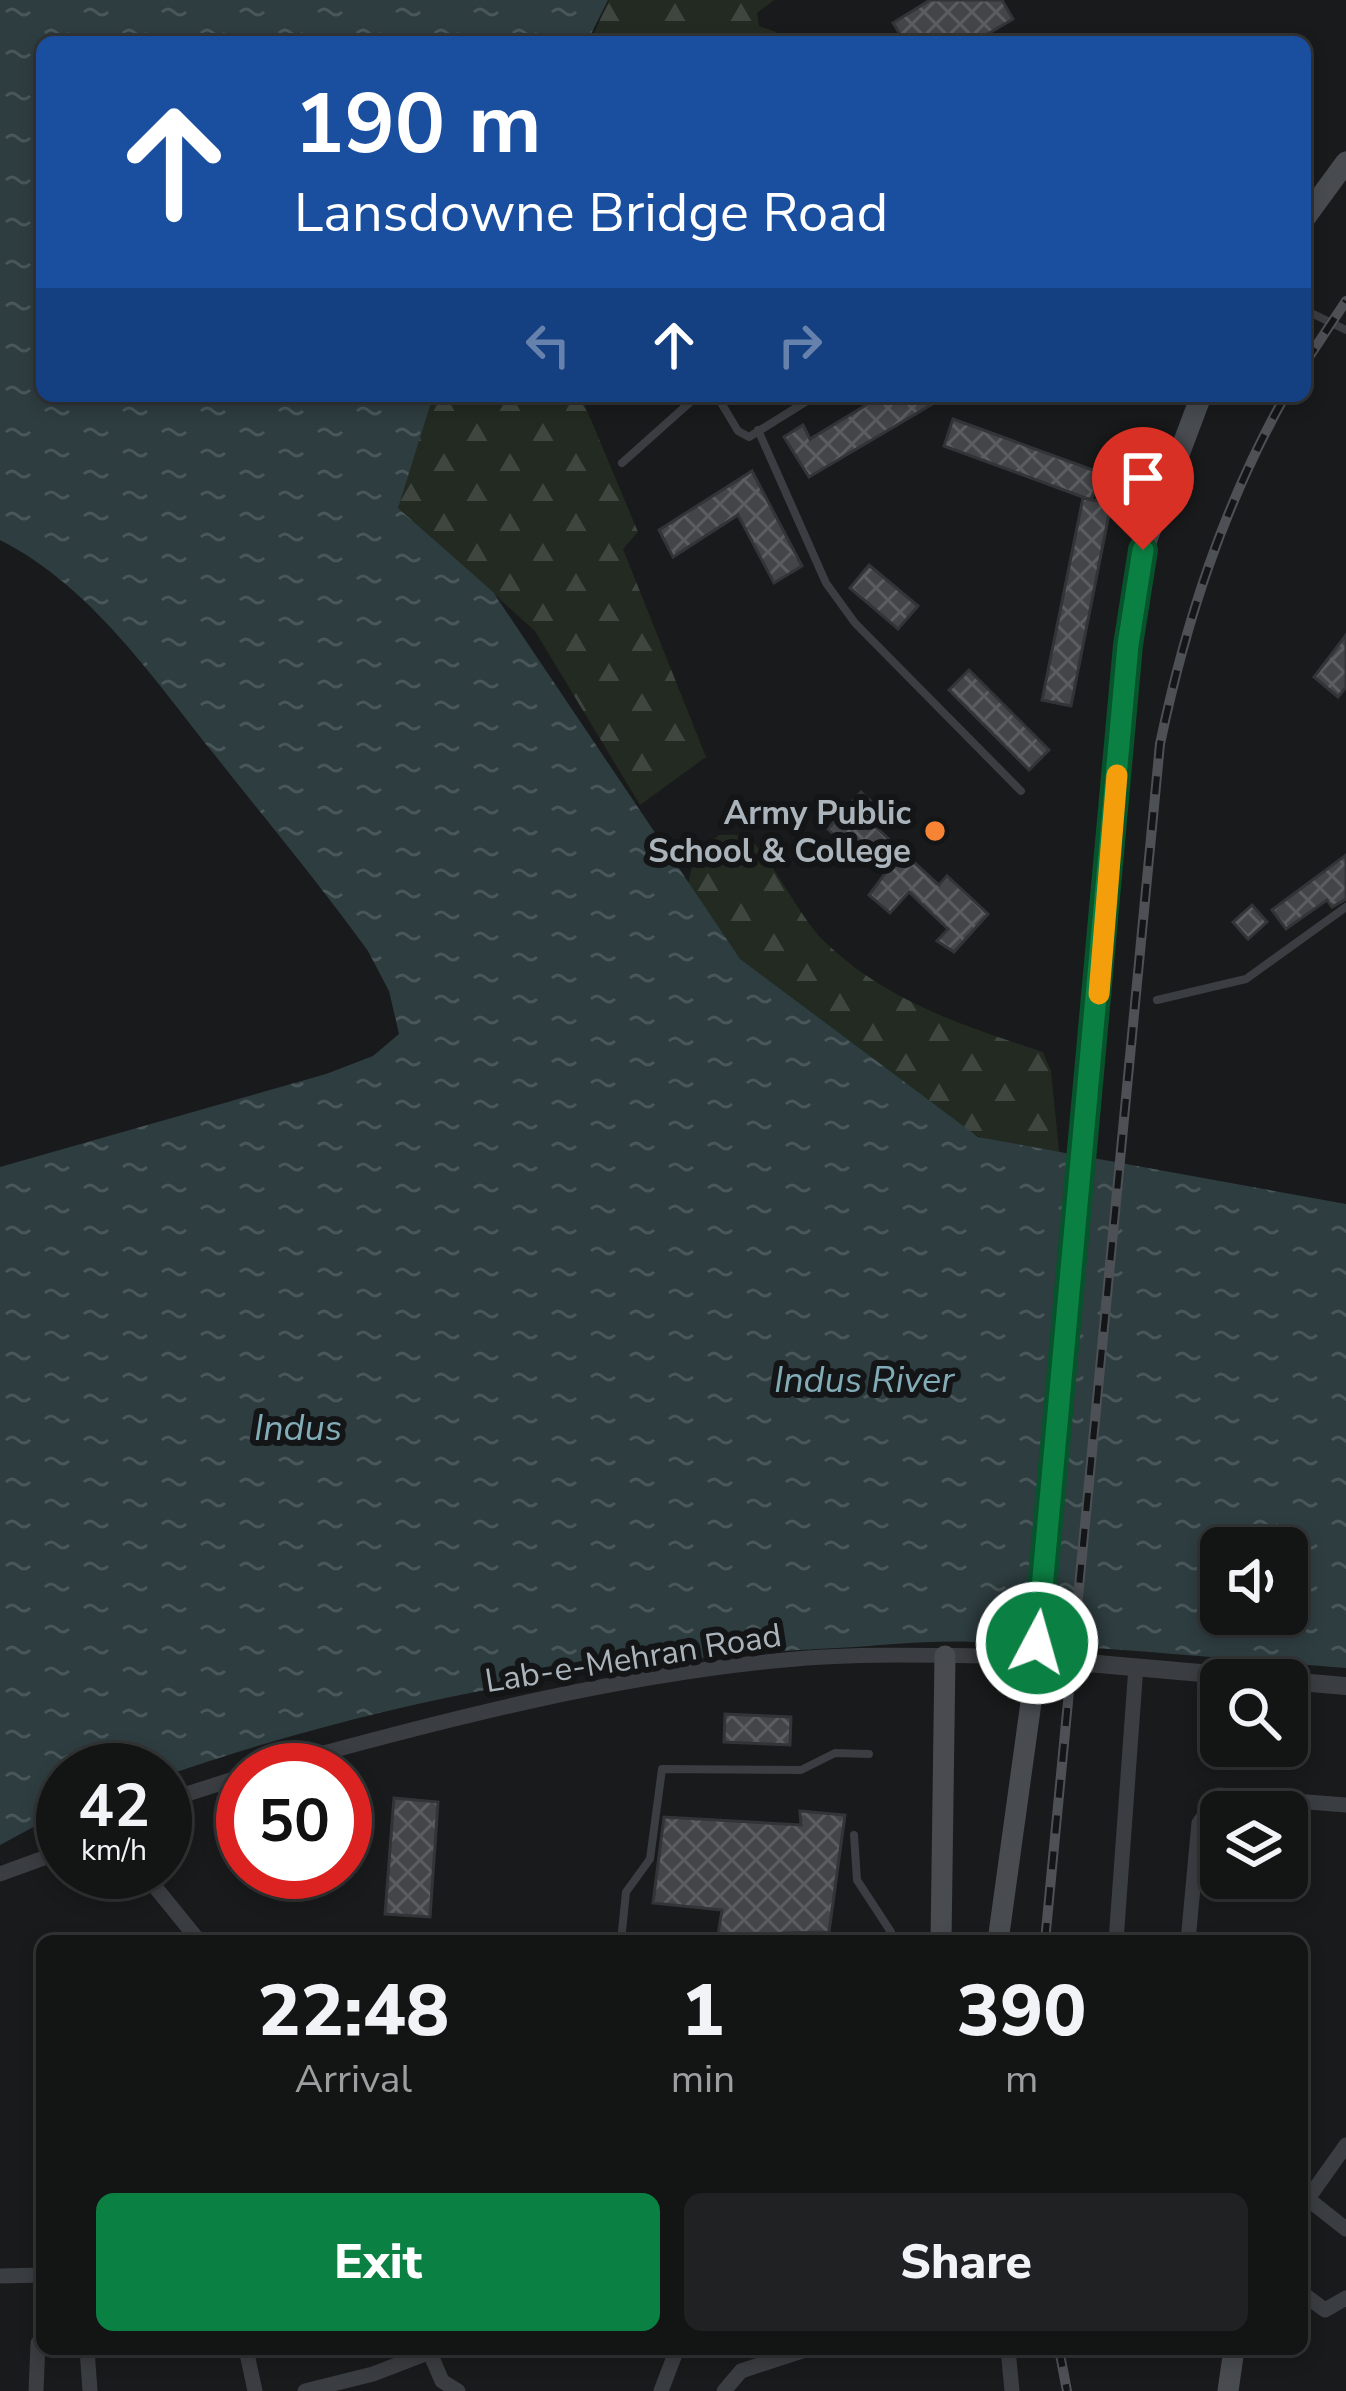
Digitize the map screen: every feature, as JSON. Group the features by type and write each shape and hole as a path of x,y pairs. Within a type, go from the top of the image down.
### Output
{"main road":[{"path":"1311,210 1346,162"},
{"path":"999,1935 1033,1688 1090,1102 1128,645 1143,550 1175,453 1198,402"},
{"path":"941,1935 945,1656"},
{"path":"1228,2391 1233,2355"}],"street":[{"name":"Lab-e-Mehran Road","path":"357,1743 428,1723 632,1680 809,1658 1008,1656 1200,1672"},
{"path":"1116,1935 1136,1666"},
{"name":"Lab-e-Mehran Road","path":"1308,1682 1346,1686"},
{"path":"1189,1935 1198,1823 1219,1795 1346,1805"},
{"path":"0,1874 36,1861"},
{"path":"165,1899 194,1935"},
{"path":"1308,2199 1346,2145"},
{"path":"1308,2205 1346,2229"},
{"path":"0,2276 36,2275"},
{"path":"1308,2297 1325,2310 1346,2298"},
{"path":"36,2391 38,2355"},
{"path":"87,2355 90,2391"},
{"path":"247,2355 255,2391"},
{"path":"305,2391 421,2355"},
{"path":"435,2355 442,2381 458,2391"},
{"path":"661,2391 675,2355"},
{"path":"724,2391 741,2371 790,2355"},
{"path":"1009,2355 1012,2391"}],"lane":[{"path":"1311,313 1346,330"},
{"path":"622,463 690,402"},
{"path":"721,402 739,431 748,436 805,402"},
{"path":"758,430 826,583 855,622 1022,791"},
{"path":"1157,1000 1246,979 1346,907"},
{"path":"622,1935 626,1892 650,1858 662,1768 801,1770 835,1753 869,1754"},
{"path":"854,1835 857,1880 890,1935"}],"green space":[{"path":"609,0 774,0 757,13 759,26 776,36 593,36"},
{"path":"423,402 584,402 638,532 623,549 706,757 640,805 535,631 398,508"},
{"path":"719,835 743,836 754,843 823,940 872,979 954,1021 1043,1052 1051,1071 1062,1180 818,1052 684,900 695,854"}],"water":[{"path":"0,0 608,0 590,36 36,36 36,402 431,402 398,508 493,592 740,959 978,1137 1346,1204 1346,1668 1308,1665 1308,1659 921,1642 665,1662 496,1688 268,1743 216,1743 216,1759 192,1767 192,1743 36,1743 36,1826 0,1845 0,1167 326,1074 373,1056 399,1034 389,991 368,951 143,665 63,582 0,540"}],"building":[{"path":"930,0 1002,0 1013,19 984,36 901,36 893,23"},
{"path":"871,402 936,402 809,477 784,437 803,425 810,439"},
{"path":"953,419 1101,473 1091,500 944,446"},
{"path":"752,471 802,566 774,583 738,515 673,557 659,530"},
{"path":"1083,498 1111,504 1071,706 1042,700"},
{"path":"869,565 918,606 898,629 850,588"},
{"path":"1346,635 1346,687 1338,697 1314,677"},
{"path":"969,670 1049,750 1029,770 949,690"},
{"path":"861,792 878,808 867,819 939,885 947,876 988,914 954,952 937,941 948,929 909,892 890,913 869,895 887,871 851,836 844,844 828,829"},
{"path":"1346,855 1346,899 1332,907 1327,900 1286,929 1272,910"},
{"path":"1252,905 1267,922 1248,939 1233,922"},
{"path":"725,1714 791,1717 790,1745 724,1742"},
{"path":"394,1798 438,1802 430,1917 385,1914"},
{"path":"800,1811 845,1815 829,1932 718,1935 722,1910 653,1903 664,1817 801,1825"}],"railway":[{"path":"1311,354 1346,301"},
{"path":"1046,1935 1160,744 1209,565 1243,480 1282,402"},
{"path":"1060,2355 1067,2391"}],"slow traffic":[{"path":"1099,994 1117,775"}],"place":[{"name":"Army Public School & College","path":"935,831"}],"route":[{"path":"1037,1643 1090,1102 1128,645 1143,550"}],"water label":[{"name":"Indus River","path":"864,1379"},
{"name":"Indus","path":"298,1427"}]}
